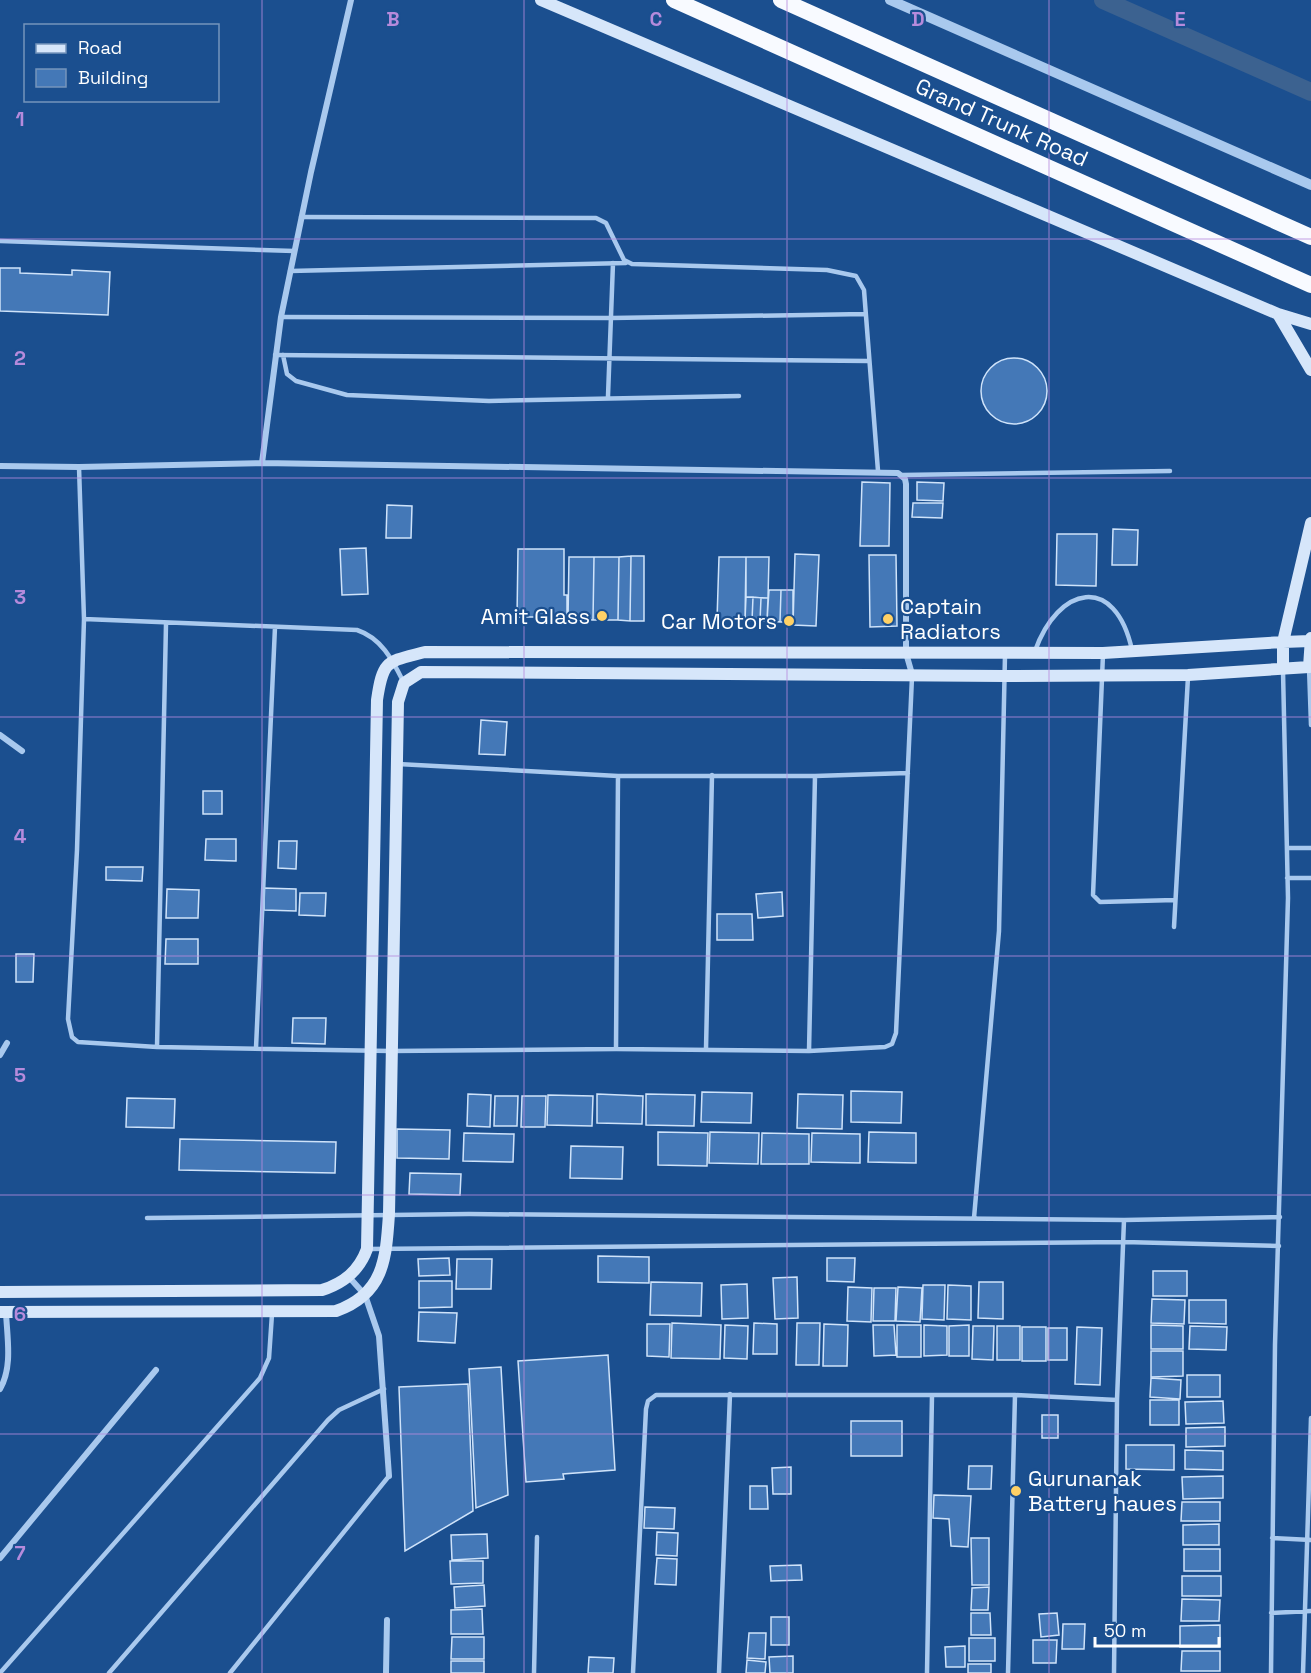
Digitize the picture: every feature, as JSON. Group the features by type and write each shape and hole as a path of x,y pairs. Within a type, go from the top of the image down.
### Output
{"highway":[{"name":"Grand Trunk Road","path":"674,0 1311,285"},
{"name":"Grand Trunk Road","path":"781,0 1311,237"}],"main road":[{"path":"541,0 1278,314 1311,324"},
{"path":"1278,314 1311,370"},
{"path":"1283,668 1283,642 1311,523"},
{"path":"0,1292 322,1290 335,1286 349,1277 362,1263 367,1249 376,700 381,673 392,660 425,652 1103,653 1310,639 1310,667 1188,675 421,672 404,683 398,702 395,764 389,1214 387,1249 379,1278 352,1306 336,1311 3,1312"}],"street":[{"path":"262,463 279,355 281,317 301,218 351,0"},
{"path":"890,0 1311,184"},
{"path":"0,466 79,467 262,463 878,471 902,475 906,484 906,653 912,674"},
{"path":"0,735 22,751"},
{"path":"0,1054 7,1043"},
{"path":"349,1277 365,1295 379,1336 389,1476"},
{"path":"0,1389 6,1378 8,1366 3,1312"},
{"path":"0,1558 156,1370"},
{"path":"386,1673 387,1620"}],"lane":[{"path":"301,218 596,218 606,223 627,263"},
{"path":"0,241 294,250"},
{"path":"608,396 613,263"},
{"path":"290,271 627,263 848,273 861,282 878,471"},
{"path":"281,317 612,318 865,314"},
{"path":"739,396 608,396 489,401 347,395 296,381 287,374 279,355 869,361"},
{"path":"79,467 84,619 77,850 68,1019 72,1037 78,1042 157,1047 391,1051 616,1048 809,1051 885,1047 895,1040 912,674"},
{"path":"902,475 1170,471"},
{"path":"1034,653 1042,630 1058,609 1077,599 1099,598 1115,608 1127,627 1132,652"},
{"path":"84,619 357,630 376,640 392,660 404,683"},
{"path":"157,1047 166,624"},
{"path":"256,1048 275,627"},
{"path":"974,1218 999,931 1005,653"},
{"path":"1103,653 1093,895 1100,902 1175,900"},
{"path":"1310,667 1311,725"},
{"path":"1271,1673 1275,1345 1280,1246 1287,878 1283,668"},
{"path":"1174,927 1188,675"},
{"path":"395,764 618,776 815,776 908,773"},
{"path":"706,1049 712,775"},
{"path":"616,1048 618,776"},
{"path":"809,1051 815,776"},
{"path":"1287,848 1311,848"},
{"path":"1287,878 1311,878"},
{"path":"147,1218 389,1214 1124,1220 1280,1217"},
{"path":"1114,1673 1117,1400 1124,1220"},
{"path":"367,1249 1124,1242 1280,1246"},
{"path":"0,1673 260,1378 269,1358 272,1311"},
{"path":"109,1673 327,1420 339,1410 384,1389"},
{"path":"719,1673 730,1394"},
{"path":"633,1673 648,1401 656,1395 1015,1395 1117,1400"},
{"path":"927,1673 932,1395"},
{"path":"1008,1673 1015,1395"},
{"path":"1303,1673 1309,1540 1311,1418"},
{"path":"230,1673 389,1476"},
{"path":"534,1673 537,1537"},
{"path":"1272,1538 1309,1540"},
{"path":"1271,1612 1311,1611"}],"building":[{"path":"0,268 20,268 20,273 72,275 72,270 110,272 108,315 0,311"},
{"path":"1014,358 1027,361 1037,368 1044,378 1047,391 1044,404 1037,414 1027,421 1014,424 1001,421 991,414 984,404 981,391 984,378 991,368 1001,361"},
{"path":"862,482 890,483 889,546 860,546"},
{"path":"917,482 944,483 943,501 917,500"},
{"path":"913,503 943,503 942,518 912,517"},
{"path":"387,505 412,506 411,538 386,538"},
{"path":"1113,529 1138,530 1137,565 1112,565"},
{"path":"1057,534 1097,534 1096,586 1056,585"},
{"path":"366,548 368,594 342,595 340,549"},
{"path":"518,549 564,549 564,595 567,595 567,617 517,617"},
{"path":"795,554 819,555 816,626 793,625"},
{"path":"869,555 896,555 897,626 870,627"},
{"path":"631,556 644,556 644,621 630,621"},
{"path":"631,556 630,621 618,620 619,557"},
{"path":"569,557 594,557 593,620 568,620"},
{"path":"594,557 619,557 618,620 593,620"},
{"path":"719,557 746,557 745,620 717,620"},
{"path":"746,557 769,557 768,598 746,597"},
{"path":"769,590 781,590 780,622 767,621"},
{"path":"781,590 793,590 793,622 780,622"},
{"path":"746,597 753,597 752,621 745,620"},
{"path":"753,597 761,598 760,621 752,621"},
{"path":"761,598 768,598 767,621 760,621"},
{"path":"481,720 507,722 505,755 479,754"},
{"path":"203,791 222,791 222,814 203,814"},
{"path":"206,839 236,839 236,861 205,860"},
{"path":"279,841 297,841 296,869 278,868"},
{"path":"106,867 143,867 142,881 106,880"},
{"path":"264,888 296,889 296,911 264,910"},
{"path":"167,889 199,890 198,918 166,918"},
{"path":"782,892 783,916 758,918 756,894"},
{"path":"300,893 326,893 325,916 299,915"},
{"path":"717,914 752,914 753,940 717,940"},
{"path":"166,939 198,939 198,964 165,964"},
{"path":"16,954 34,954 33,982 16,982"},
{"path":"293,1018 326,1018 325,1044 292,1043"},
{"path":"851,1091 902,1092 901,1123 851,1122"},
{"path":"702,1092 752,1093 751,1123 701,1122"},
{"path":"468,1094 491,1095 490,1127 467,1126"},
{"path":"597,1094 643,1096 642,1124 597,1123"},
{"path":"646,1094 695,1095 694,1126 646,1125"},
{"path":"798,1094 843,1095 842,1129 797,1128"},
{"path":"548,1095 593,1096 592,1126 547,1125"},
{"path":"495,1096 518,1096 517,1126 494,1126"},
{"path":"522,1096 546,1096 545,1127 521,1127"},
{"path":"127,1098 175,1099 174,1128 126,1127"},
{"path":"397,1129 450,1130 449,1159 397,1158"},
{"path":"658,1132 708,1133 707,1166 658,1165"},
{"path":"710,1132 759,1133 758,1164 709,1163"},
{"path":"869,1132 916,1133 916,1163 868,1162"},
{"path":"464,1133 514,1134 513,1162 463,1161"},
{"path":"762,1133 809,1134 809,1164 761,1164"},
{"path":"812,1133 860,1134 860,1163 811,1162"},
{"path":"180,1139 336,1142 335,1173 179,1170"},
{"path":"571,1146 623,1147 622,1179 570,1178"},
{"path":"410,1173 461,1174 460,1195 409,1194"},
{"path":"598,1256 649,1257 649,1283 598,1282"},
{"path":"449,1258 450,1275 419,1276 418,1259"},
{"path":"827,1258 855,1258 854,1282 827,1281"},
{"path":"457,1259 492,1259 491,1289 456,1289"},
{"path":"1153,1271 1187,1271 1187,1296 1153,1296"},
{"path":"797,1277 798,1318 775,1319 773,1278"},
{"path":"419,1281 452,1281 452,1307 419,1308"},
{"path":"651,1282 702,1283 701,1316 650,1315"},
{"path":"979,1282 1003,1282 1003,1319 978,1318"},
{"path":"747,1284 748,1318 722,1319 721,1285"},
{"path":"923,1285 945,1285 944,1320 922,1319"},
{"path":"948,1285 971,1286 971,1320 947,1319"},
{"path":"848,1287 872,1288 871,1322 847,1321"},
{"path":"898,1287 922,1288 920,1322 896,1321"},
{"path":"874,1288 896,1288 895,1321 873,1321"},
{"path":"1152,1299 1185,1300 1184,1324 1151,1323"},
{"path":"1189,1300 1226,1300 1226,1324 1189,1323"},
{"path":"419,1312 457,1313 455,1343 418,1341"},
{"path":"672,1323 721,1325 720,1359 671,1358"},
{"path":"754,1323 777,1324 777,1354 753,1354"},
{"path":"797,1323 820,1323 819,1365 796,1365"},
{"path":"647,1324 670,1324 669,1357 647,1356"},
{"path":"824,1324 848,1325 847,1366 823,1366"},
{"path":"725,1325 748,1326 747,1359 724,1358"},
{"path":"873,1325 894,1325 896,1355 874,1356"},
{"path":"897,1325 921,1325 921,1357 897,1357"},
{"path":"924,1325 947,1326 947,1355 924,1356"},
{"path":"969,1325 969,1356 949,1356 949,1326"},
{"path":"1151,1325 1183,1326 1183,1349 1151,1349"},
{"path":"973,1326 994,1326 993,1360 972,1359"},
{"path":"997,1326 1020,1326 1020,1360 997,1360"},
{"path":"1190,1326 1227,1327 1226,1350 1189,1349"},
{"path":"1022,1327 1046,1327 1046,1361 1022,1361"},
{"path":"1077,1327 1102,1328 1100,1385 1075,1384"},
{"path":"1048,1328 1067,1328 1067,1360 1048,1360"},
{"path":"1151,1351 1183,1351 1183,1376 1151,1377"},
{"path":"608,1355 615,1470 563,1474 564,1479 526,1482 518,1361"},
{"path":"501,1367 508,1495 476,1508 469,1369"},
{"path":"1187,1375 1220,1375 1220,1397 1187,1397"},
{"path":"1151,1378 1181,1380 1180,1399 1150,1397"},
{"path":"468,1384 473,1511 405,1551 399,1387"},
{"path":"1150,1400 1179,1400 1179,1425 1150,1425"},
{"path":"1223,1401 1224,1423 1186,1424 1185,1402"},
{"path":"1042,1415 1058,1415 1058,1438 1042,1438"},
{"path":"851,1421 902,1421 902,1456 851,1456"},
{"path":"1225,1427 1225,1446 1186,1447 1186,1428"},
{"path":"1126,1445 1174,1445 1174,1470 1126,1469"},
{"path":"1185,1450 1223,1451 1223,1470 1185,1469"},
{"path":"969,1466 992,1466 991,1489 968,1489"},
{"path":"791,1467 791,1494 773,1494 772,1468"},
{"path":"1223,1476 1223,1498 1183,1499 1182,1477"},
{"path":"750,1486 767,1486 768,1509 750,1509"},
{"path":"934,1495 971,1496 968,1547 951,1546 949,1519 933,1518"},
{"path":"1182,1502 1220,1502 1220,1521 1181,1521"},
{"path":"645,1507 675,1508 674,1529 644,1528"},
{"path":"1219,1524 1219,1545 1183,1545 1183,1525"},
{"path":"657,1532 678,1533 677,1556 656,1555"},
{"path":"487,1534 488,1558 452,1560 451,1535"},
{"path":"971,1538 989,1538 989,1585 972,1585"},
{"path":"1184,1549 1220,1549 1220,1571 1184,1571"},
{"path":"657,1558 677,1559 676,1585 655,1584"},
{"path":"450,1561 483,1561 483,1583 451,1584"},
{"path":"801,1565 802,1580 771,1581 770,1566"},
{"path":"1182,1576 1221,1576 1221,1596 1182,1596"},
{"path":"484,1585 485,1606 455,1608 454,1587"},
{"path":"989,1587 988,1610 971,1610 972,1588"},
{"path":"1182,1599 1220,1600 1219,1621 1181,1621"},
{"path":"482,1609 483,1634 451,1634 451,1610"},
{"path":"971,1613 990,1613 991,1635 971,1635"},
{"path":"1057,1613 1059,1635 1041,1637 1039,1614"},
{"path":"771,1617 789,1617 789,1645 771,1645"},
{"path":"1063,1624 1085,1624 1084,1649 1062,1649"},
{"path":"1220,1625 1220,1647 1180,1647 1180,1626"},
{"path":"749,1633 766,1633 765,1659 747,1658"},
{"path":"452,1637 484,1637 484,1659 451,1659"},
{"path":"969,1638 995,1638 995,1661 969,1661"},
{"path":"1033,1640 1057,1640 1056,1663 1033,1663"},
{"path":"965,1646 965,1667 946,1667 945,1647"},
{"path":"1182,1651 1220,1651 1220,1671 1181,1671"},
{"path":"793,1656 793,1673 770,1673 769,1657"},
{"path":"589,1657 614,1658 613,1673 588,1673"},
{"path":"747,1660 766,1662 765,1673 746,1673"},
{"path":"451,1661 484,1661 484,1673 451,1673"},
{"path":"968,1664 991,1664 991,1673 968,1673"}],"waterway":[{"path":"1103,0 1311,92"}],"place":[{"name":"Amit Glass","path":"602,616"},
{"name":"Captain Radiators","path":"888,619"},
{"name":"Car Motors","path":"789,621"},
{"name":"Gurunanak Battery haues","path":"1016,1491"}]}
